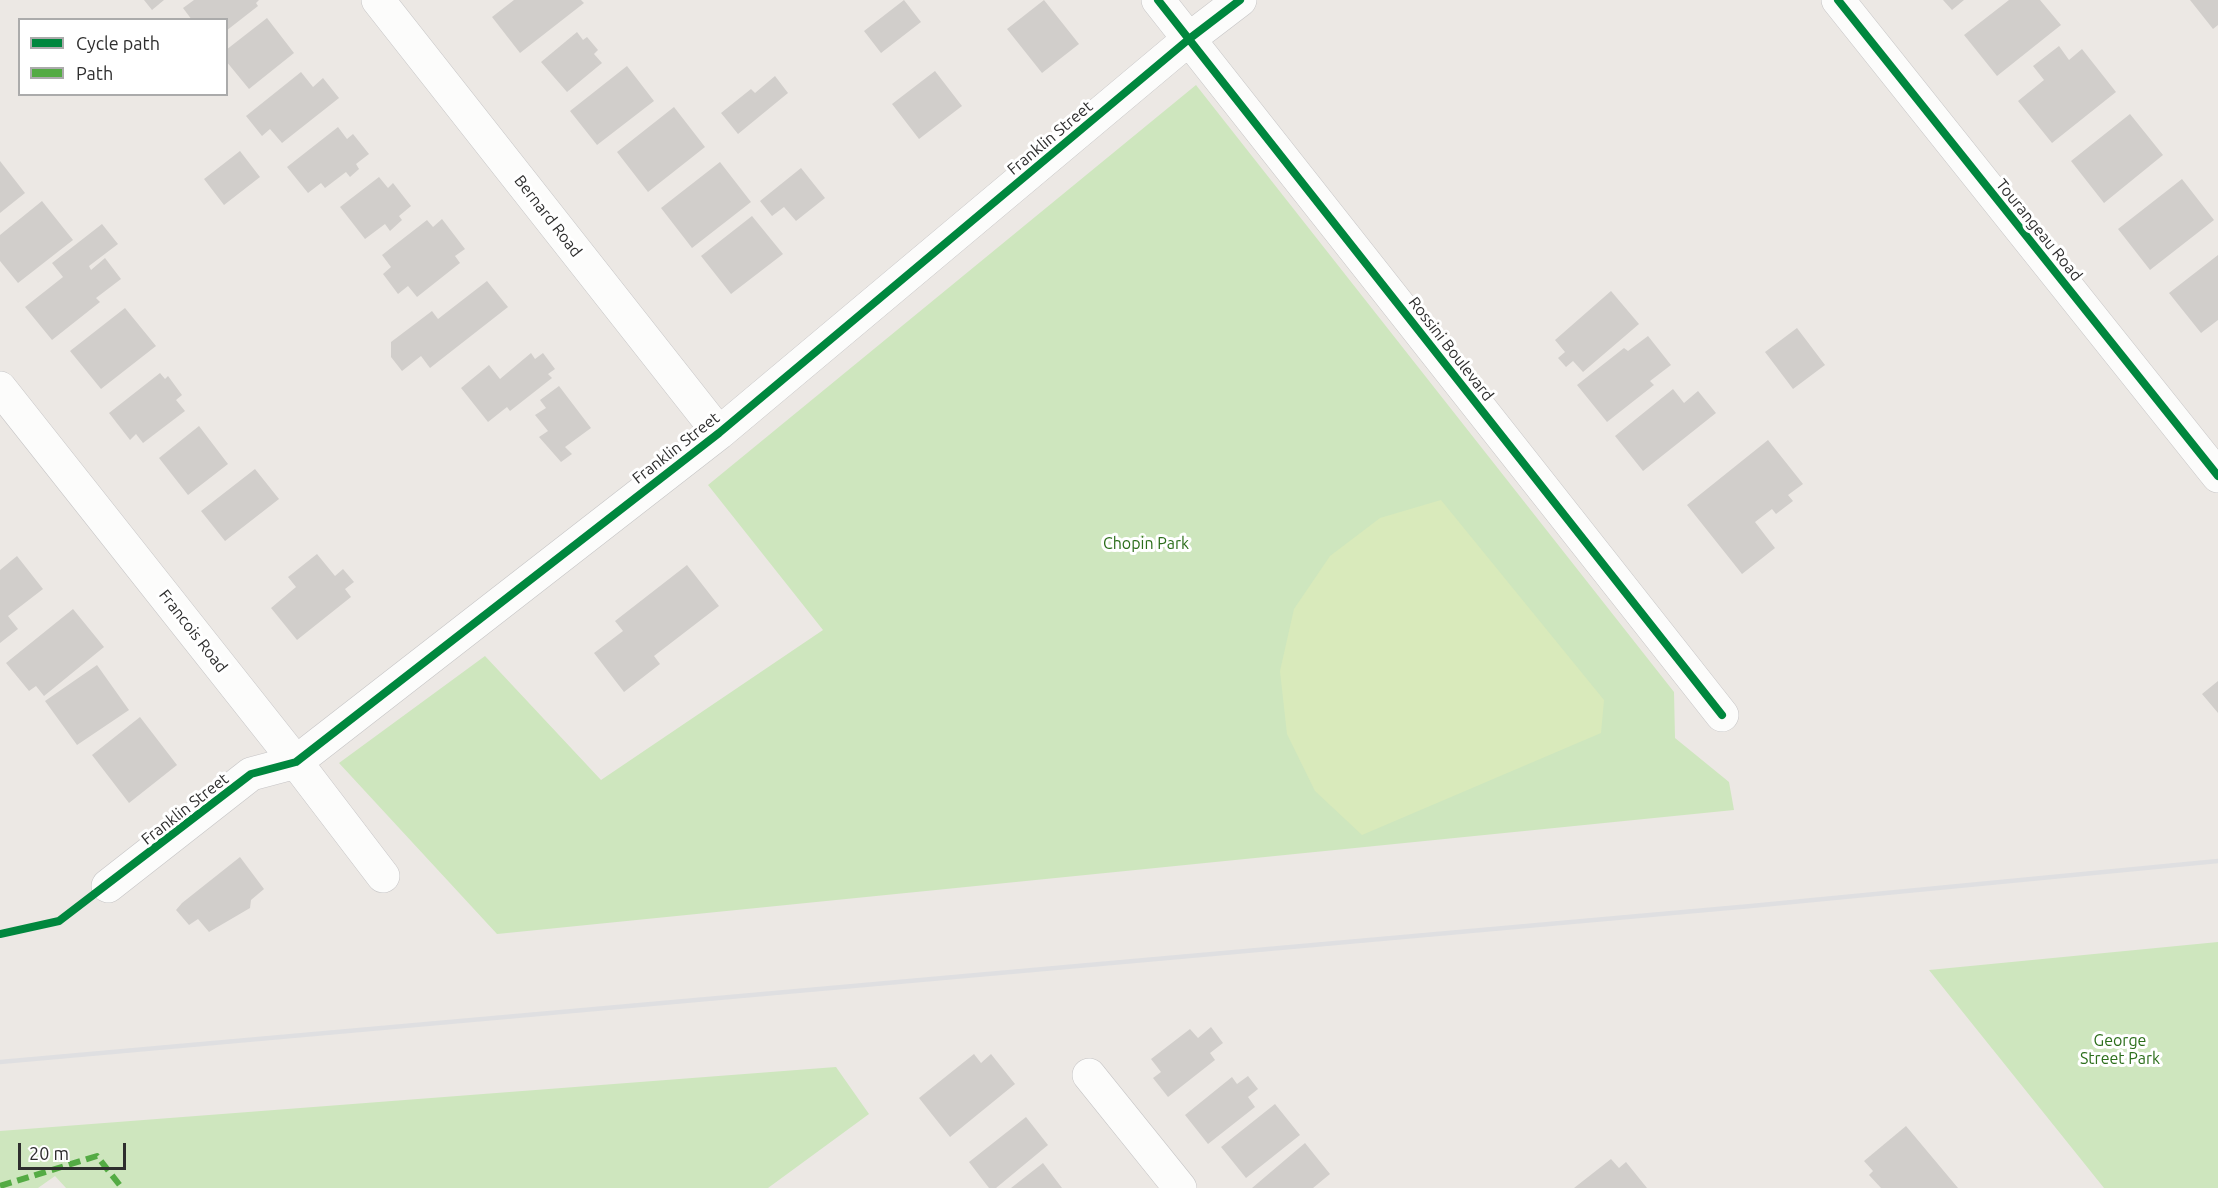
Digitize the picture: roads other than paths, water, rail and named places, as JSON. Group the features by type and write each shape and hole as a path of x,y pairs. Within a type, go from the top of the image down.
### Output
{"street":[{"name":"Bernard Road","path":"378,0 718,433"},
{"name":"Rossini Boulevard","path":"1158,0 1722,715"},
{"name":"Franklin Street","path":"108,886 251,774 296,762 718,433 1189,39 1240,0"},
{"name":"Tourangeau Road","path":"1838,0 2218,476"},
{"name":"Francois Road","path":"0,388 296,762 383,876"},
{"path":"1089,1074 1180,1188"}],"railway":[{"path":"0,1062 1751,906 2218,861"}],"park label":[{"name":"Chopin Park","path":"1146,544"},
{"name":"George Street Park","path":"2120,1050"}]}
